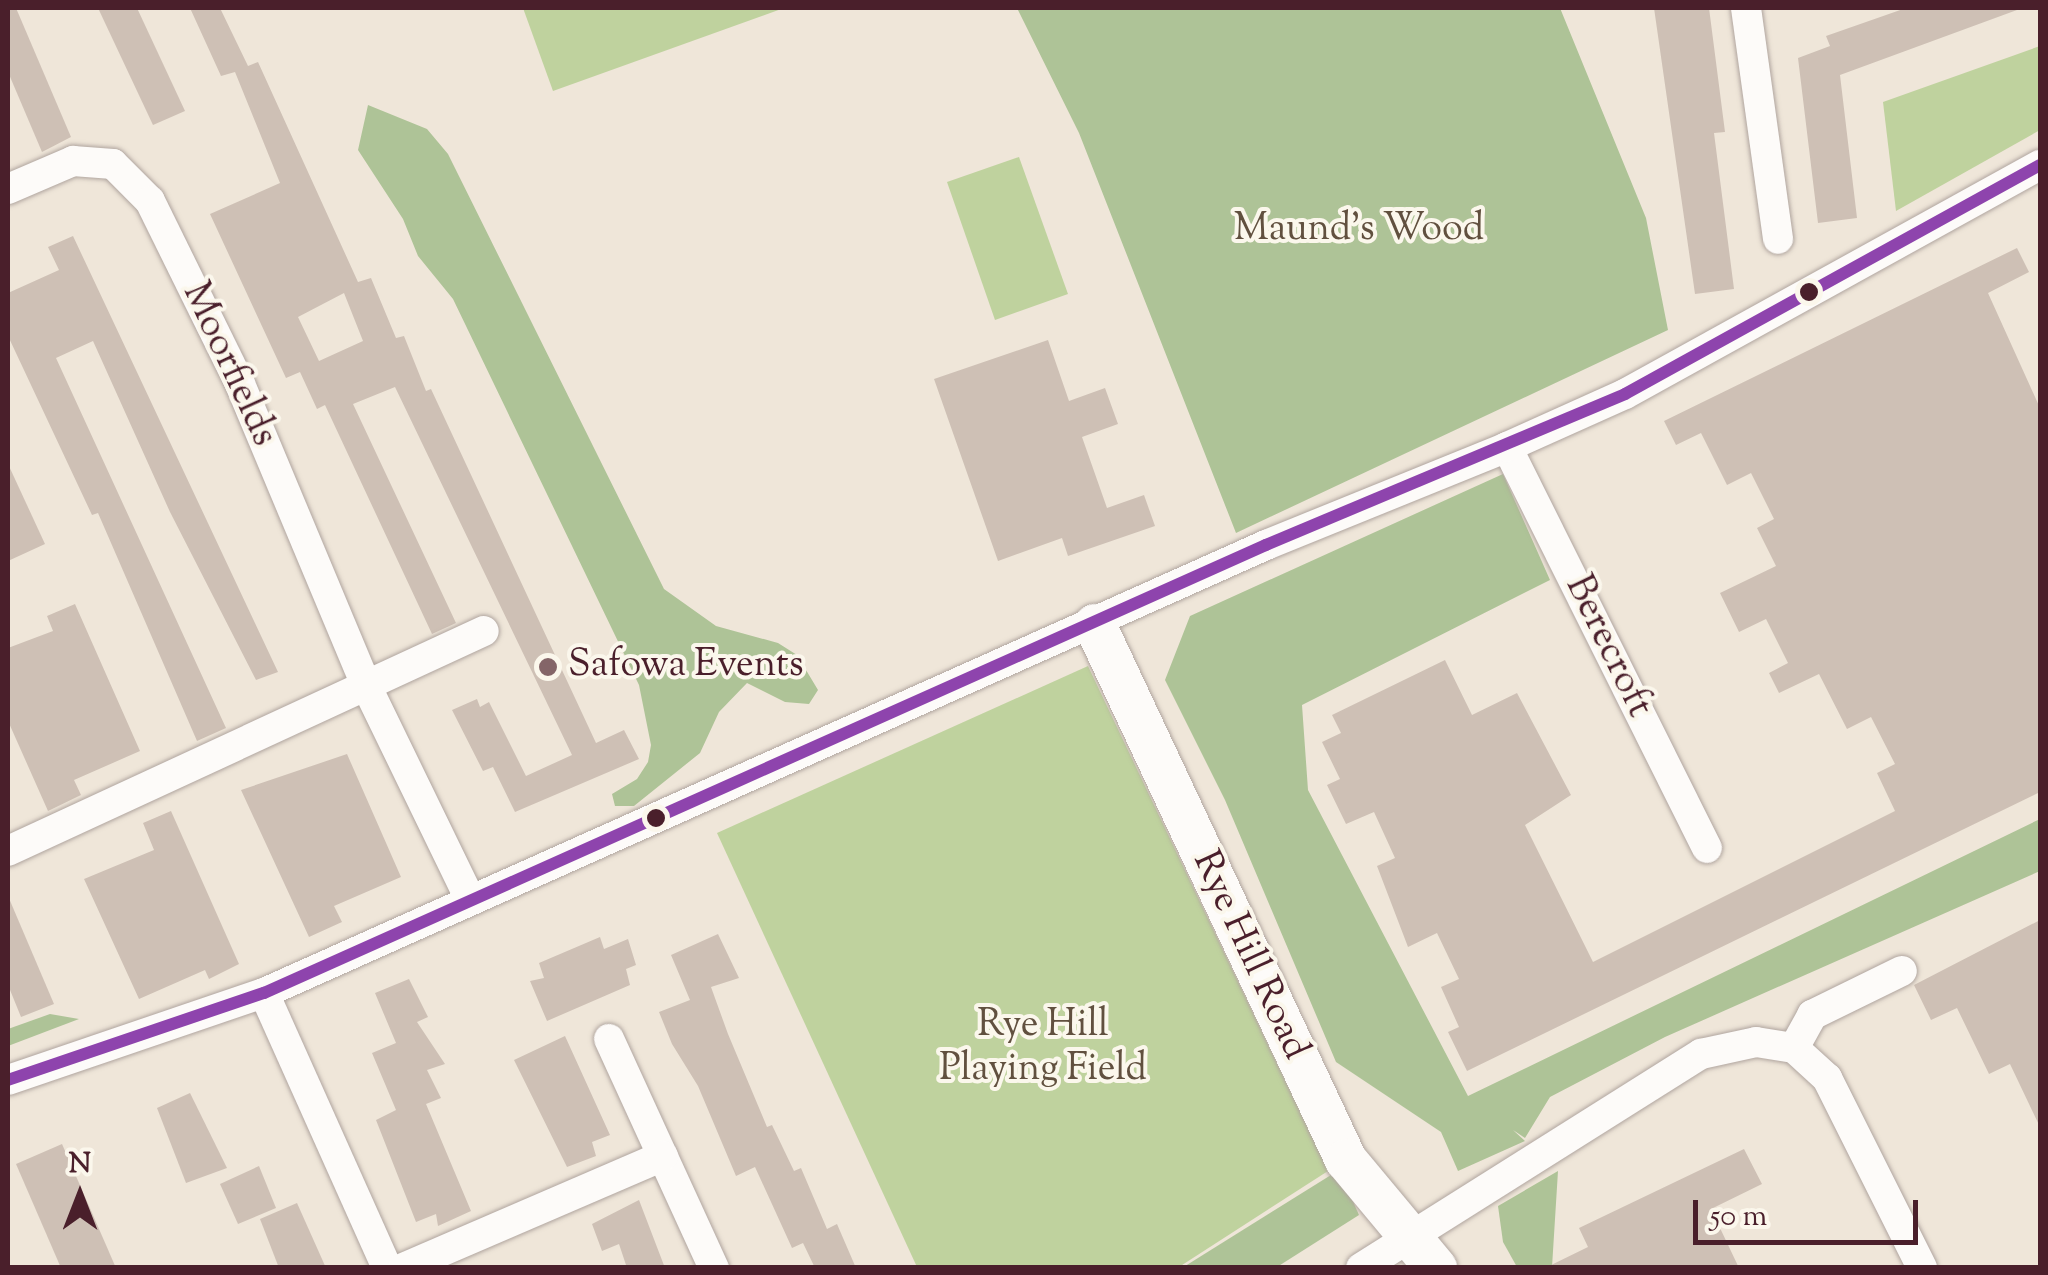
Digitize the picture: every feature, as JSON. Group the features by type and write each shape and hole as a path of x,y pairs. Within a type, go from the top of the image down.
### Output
{"street":[{"path":"1749,8 1778,239"},
{"name":"Moorfields","path":"8,189 73,161 113,164 150,201 240,384 365,683 470,899"},
{"path":"8,1080 264,992 1266,546 1507,448 1624,394 2040,165"},
{"name":"Berecroft","path":"1507,448 1707,848"},
{"name":"Rye Hill Road","path":"1095,625 1346,1160 1423,1254"},
{"path":"8,850 484,631"},
{"path":"1794,1048 1812,1015 1902,972"},
{"path":"264,992 387,1268"},
{"path":"609,1040 714,1268"},
{"path":"1362,1268 1423,1254 1600,1113 1701,1054 1756,1042 1794,1048 1828,1078 1922,1268"},
{"path":"403,1268 662,1156"}],"green space":[{"path":"523,8 784,8 553,91"},
{"name":"Maund's Wood","path":"1017,8 1560,8 1646,218 1668,330 1236,533 1079,133"},
{"path":"2040,46 2040,130 1896,211 1883,102"},
{"path":"368,105 427,129 448,154 664,589 716,626 778,643 797,655 818,690 809,704 785,702 747,683 719,712 700,753 634,806 615,806 612,794 637,779 648,762 651,745 639,685 453,299 418,256 403,219 358,150"},
{"path":"1019,157 1068,294 995,320 947,182"},
{"path":"1503,474 1550,580 1302,705 1308,790 1468,1096 2040,819 2040,871 1665,1037 1550,1097 1525,1138 1513,1130 1525,1141 1458,1171 1441,1132 1336,1062 1225,800 1165,680 1190,616"},
{"name":"Rye Hill Playing Field","path":"1088,666 1328,1171 1179,1267 917,1267 717,833"},
{"path":"50,1014 79,1019 8,1046 8,1029"},
{"path":"1339,1170 1359,1215 1277,1267 1182,1268"},
{"path":"1558,1171 1552,1267 1517,1267 1503,1242 1498,1206"}],"building":[{"path":"8,8 16,8 71,137 42,152 8,72"},
{"path":"98,8 137,8 185,111 153,125"},
{"path":"190,8 220,8 248,66 258,62 358,282 371,278 396,338 404,336 426,391 431,389 596,743 624,730 639,759 515,812 493,767 483,771 452,710 477,699 480,707 489,702 526,776 572,755 395,387 353,404 456,623 432,634 325,405 317,409 300,372 286,378 210,214 280,183 235,72 221,76","holes":["344,293 363,341 319,361 298,317"]},
{"path":"1654,8 1709,8 1725,132 1714,133 1734,289 1695,294"},
{"path":"1906,8 2017,10 1840,75 1857,218 1818,223 1798,58 1830,46 1826,36"},
{"path":"73,236 278,672 256,680 170,512 93,341 56,358 226,728 197,741 98,513 92,515 8,336 8,293 59,270 48,247"},
{"path":"2017,248 2029,272 1988,293 2040,408 2040,792 1467,1071 1448,1032 1459,1027 1441,987 1459,979 1437,933 1408,947 1377,866 1395,858 1374,812 1346,824 1327,785 1340,779 1322,742 1341,733 1332,715 1445,660 1472,715 1517,693 1571,795 1525,825 1593,962 1895,811 1877,773 1895,764 1871,717 1847,729 1819,674 1779,693 1769,673 1788,663 1766,619 1739,632 1720,593 1776,566 1757,528 1774,519 1751,473 1727,485 1701,433 1676,445 1664,421"},
{"path":"1048,340 1069,401 1105,388 1118,424 1082,437 1107,508 1144,495 1155,526 1068,556 1062,538 998,561 934,379"},
{"path":"8,464 45,544 8,561"},
{"path":"75,604 140,751 74,780 81,795 48,811 8,721 8,648 53,631 47,616"},
{"path":"347,754 401,877 334,906 342,922 309,937 241,790"},
{"path":"171,811 239,964 209,979 205,970 139,999 84,879 154,850 143,823"},
{"path":"8,896 54,1004 21,1017 8,985"},
{"path":"2040,920 2040,1127 2010,1064 1989,1074 1957,1008 1931,1020 1914,985"},
{"path":"718,934 739,978 711,987 728,1034 767,1127 772,1125 794,1171 801,1168 827,1229 837,1224 856,1268 815,1268 803,1243 792,1248 755,1167 736,1176 698,1086 672,1044 659,1012 690,1000 671,955"},
{"path":"600,937 604,949 628,939 636,965 626,969 630,985 547,1021 530,981 544,978 539,963"},
{"path":"409,979 428,1017 417,1022 445,1064 427,1070 441,1098 426,1104 471,1211 438,1226 436,1214 416,1222 376,1120 396,1110 372,1053 396,1043 375,993"},
{"path":"565,1036 610,1135 592,1142 596,1156 567,1167 514,1060"},
{"path":"190,1093 227,1168 186,1183 157,1108"},
{"path":"62,1144 116,1268 61,1268 16,1164"},
{"path":"1744,1149 1762,1184 1711,1209 1739,1268 1545,1268 1588,1247 1579,1228"},
{"path":"259,1166 276,1208 238,1224 220,1184"},
{"path":"639,1200 665,1268 627,1268 619,1244 602,1251 592,1224"},
{"path":"297,1203 326,1268 279,1268 260,1219"}],"transit line":[{"path":"8,1080 264,993 1266,545 1625,394 2040,165"}],"place":[{"name":"Safowa Events","path":"548,667"}]}
